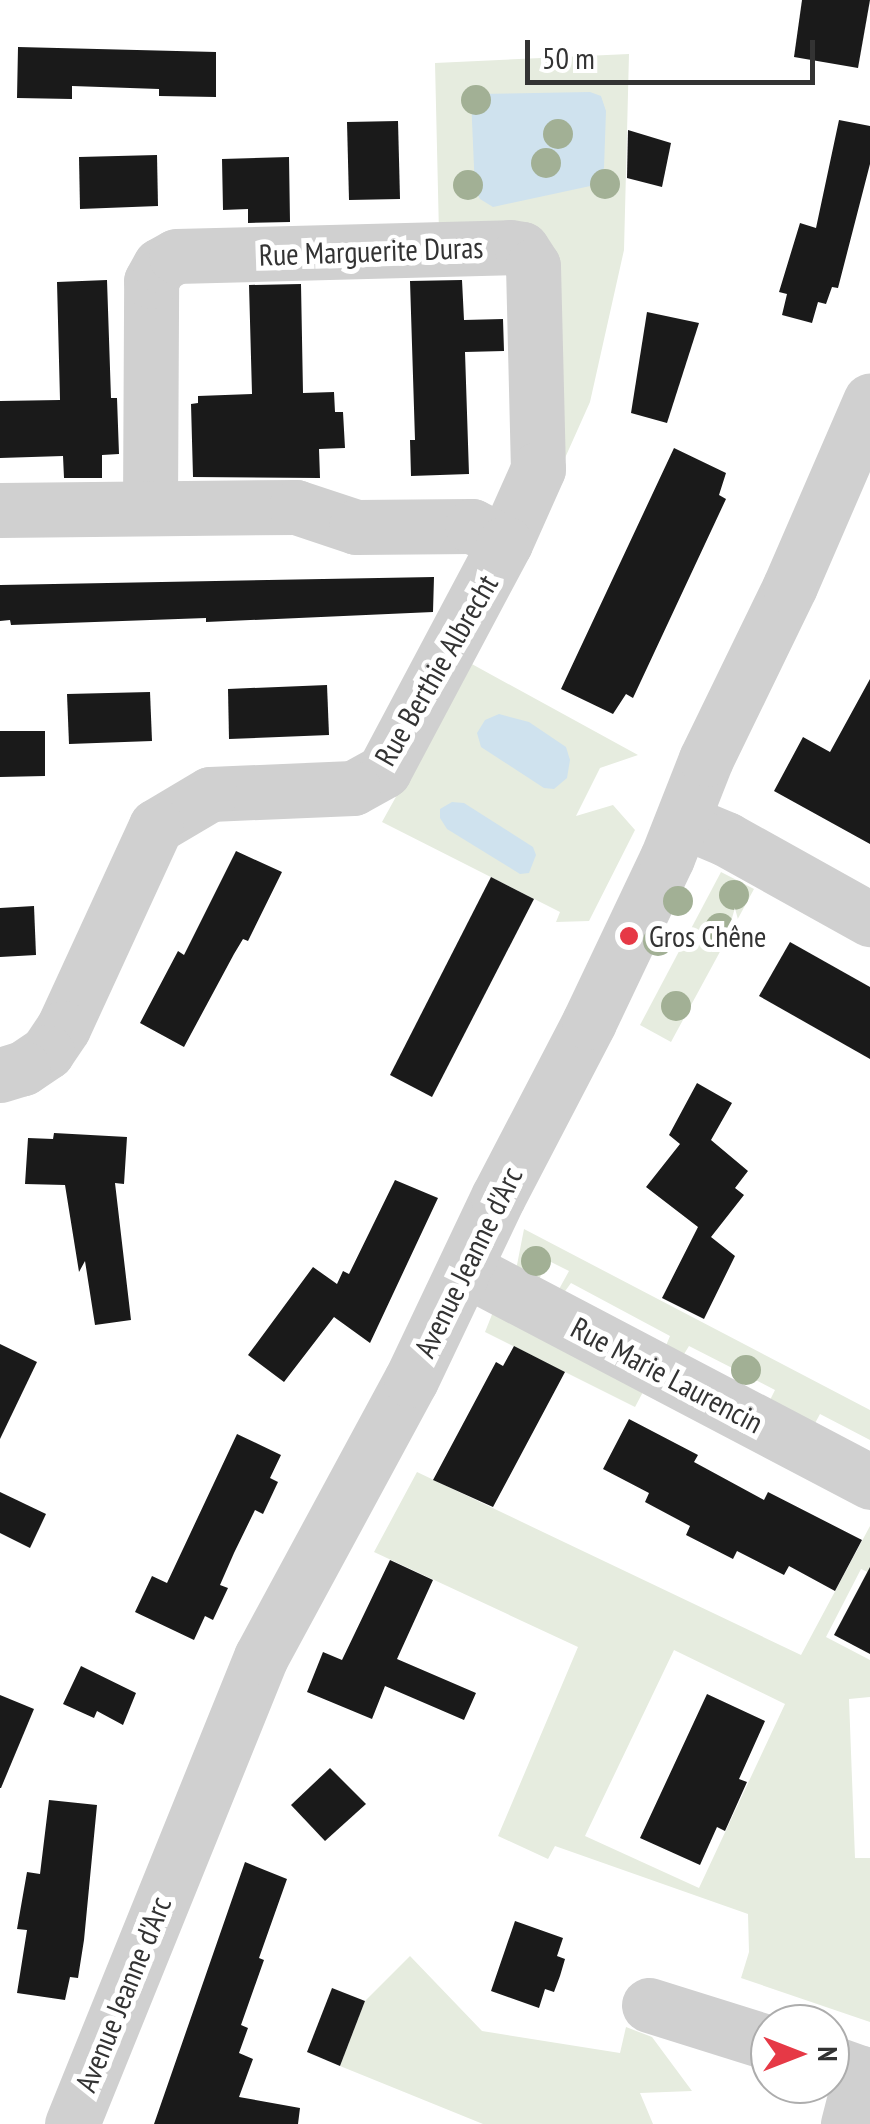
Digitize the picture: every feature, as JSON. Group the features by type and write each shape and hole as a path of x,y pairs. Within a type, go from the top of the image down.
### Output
{"street":[{"name":"Rue Marguerite Duras","path":"150,506 151,281 160,265 176,256 510,246 522,249 533,266 538,469 505,543"},
{"name":"Avenue Jeanne d'Arc","path":"72,2124 261,1657 411,1380 683,822 706,760 859,451 870,402"},
{"name":"Rue Berthie Albrecht","path":"0,510 296,507 356,527 472,526 505,543 384,771 353,788 210,794 156,826 63,1028 47,1052 23,1068 0,1075"},
{"path":"683,822 726,839 870,919"},
{"name":"Rue Marie Laurencin","path":"465,1269 870,1482"},
{"path":"649,2005 750,2037"},
{"path":"848,2124 862,2073 850,2069"}],"shaded area":[{"path":"629,54 624,250 590,402 548,496 544,232 439,234 435,63"},
{"path":"470,663 638,755 600,768 576,816 613,805 635,830 589,921 556,922 560,912 382,822"},
{"path":"721,872 754,889 671,1042 640,1025"},
{"path":"524,1229 870,1410 870,1440 820,1414 813,1427 768,1404 775,1390 689,1346 681,1359 665,1348 670,1336 571,1283 563,1294 558,1291 569,1271 549,1261 538,1281 516,1270"},
{"path":"493,1312 643,1392 635,1407 485,1332"},
{"path":"417,1472 801,1655 870,1526 870,1573 861,1569 826,1637 870,1660 870,1697 849,1699 855,1858 870,1858 870,2022 850,2015 850,2004 817,2004 741,1978 749,1952 748,1914 555,1846 548,1859 498,1836 578,1647 374,1552","holes":["674,1650 785,1704 699,1888 585,1836"]},
{"path":"410,1956 482,2031 620,2053 626,2027 652,2037 692,2091 640,2093 653,2124 483,2124 340,2066 365,2001"}],"water":[{"path":"590,92 601,96 606,111 604,168 595,185 493,207 480,199 475,190 471,98 477,94"},
{"path":"499,714 529,722 566,747 570,760 567,778 554,789 544,788 481,747 477,733 485,720"},
{"path":"452,802 464,803 533,847 536,855 529,873 520,874 447,829 440,809"}],"building":[{"path":"802,0 870,0 858,68 794,57"},
{"path":"18,47 216,52 216,97 159,96 159,89 72,86 72,99 17,98"},
{"path":"839,120 870,126 870,164 838,288 832,287 826,304 818,302 812,323 782,315 787,294 779,292 800,223 816,228"},
{"path":"398,121 400,199 349,200 347,122"},
{"path":"628,130 671,143 662,187 627,178"},
{"path":"157,155 158,206 80,209 79,157"},
{"path":"289,157 290,222 248,223 248,209 223,210 222,159"},
{"path":"107,280 111,398 117,398 119,454 102,455 102,478 64,478 63,456 0,458 0,401 60,400 57,282"},
{"path":"462,280 464,320 503,319 504,351 465,352 469,474 411,476 410,440 415,440 410,281"},
{"path":"301,284 303,393 334,392 335,412 343,412 345,448 319,449 320,478 193,477 191,404 198,403 198,396 252,394 249,285"},
{"path":"647,312 699,323 667,423 631,413"},
{"path":"674,448 726,473 719,495 726,499 633,698 626,694 613,714 561,689"},
{"path":"434,577 433,612 206,622 206,618 11,625 10,620 0,621 0,585"},
{"path":"870,679 870,844 774,791 803,737 830,752"},
{"path":"327,685 329,735 229,739 228,689"},
{"path":"150,692 152,741 69,744 67,694"},
{"path":"0,731 45,731 45,776 0,777"},
{"path":"236,851 282,872 248,941 243,939 184,1047 140,1023 178,951 184,955"},
{"path":"491,877 534,899 432,1097 390,1075"},
{"path":"34,906 36,955 0,957 0,908"},
{"path":"790,942 870,987 870,1059 759,996"},
{"path":"697,1083 732,1103 711,1140 748,1171 735,1188 744,1195 711,1237 735,1256 704,1319 662,1298 698,1227 646,1187 680,1144 669,1135"},
{"path":"54,1133 127,1137 124,1184 115,1183 131,1320 95,1325 85,1261 79,1272 65,1185 25,1184 28,1138 53,1139"},
{"path":"395,1180 438,1198 370,1343 334,1317 284,1382 248,1355 313,1267 337,1284 343,1271 349,1274"},
{"path":"0,1344 37,1362 0,1439"},
{"path":"514,1346 565,1372 493,1507 433,1480 496,1362 503,1366"},
{"path":"629,1419 698,1455 694,1462 764,1500 768,1492 862,1540 835,1591 789,1566 784,1575 737,1551 733,1559 686,1535 690,1526 645,1502 649,1493 603,1469"},
{"path":"237,1434 281,1455 270,1478 278,1482 263,1514 255,1510 234,1553 220,1585 228,1588 213,1620 205,1616 194,1640 135,1612 152,1576 167,1583"},
{"path":"0,1492 46,1514 30,1548 0,1533"},
{"path":"390,1560 433,1580 397,1659 476,1693 464,1720 385,1686 372,1719 307,1692 323,1652 342,1660"},
{"path":"870,1567 870,1654 834,1635"},
{"path":"81,1666 136,1693 123,1725 97,1711 94,1718 63,1704"},
{"path":"707,1694 765,1721 739,1779 747,1782 725,1831 717,1827 700,1865 640,1838"},
{"path":"0,1695 34,1709 1,1788 0,1788"},
{"path":"330,1768 366,1804 325,1841 291,1805"},
{"path":"49,1800 97,1805 78,1978 70,1977 65,2000 17,1993 27,1930 17,1929 27,1872 40,1874"},
{"path":"245,1862 287,1879 241,2025 248,2028 239,2053 253,2059 239,2097 300,2108 298,2124 154,2124"},
{"path":"515,1921 563,1938 557,1956 565,1959 560,1976 554,1992 545,1989 539,2008 491,1991"},
{"path":"332,1988 365,2001 340,2066 307,2052"}],"place":[{"name":"Gros Chêne","path":"629,936"}]}
